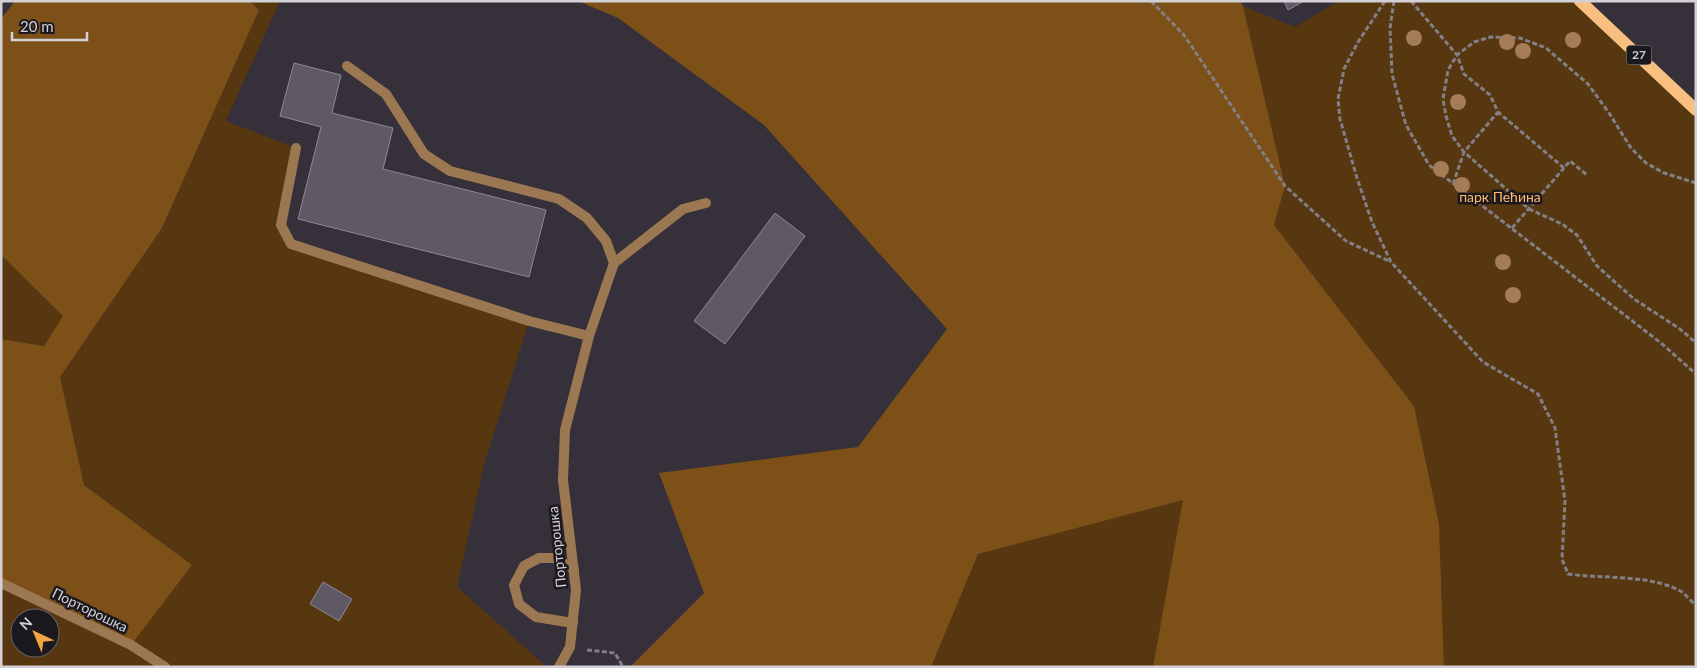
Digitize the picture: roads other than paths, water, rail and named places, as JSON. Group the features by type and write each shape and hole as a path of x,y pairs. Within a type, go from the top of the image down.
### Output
{"main road":[{"name":"27","path":"1580,1 1640,55 1696,110"}],"street":[{"path":"348,66 386,94 424,154 450,171 559,199 587,218 606,241 614,263 683,209 706,204"},
{"path":"296,148 281,225 292,244 529,321 589,336"},
{"name":"Порторошка","path":"559,667 570,647 576,590 564,480 565,430 589,336 614,263"},
{"path":"573,623 536,618 519,604 514,585 524,566 539,558 555,558 574,569"},
{"name":"Порторошка","path":"1,583 131,645 165,667"}],"park label":[{"name":"парк Пећина","path":"1500,197"}]}
